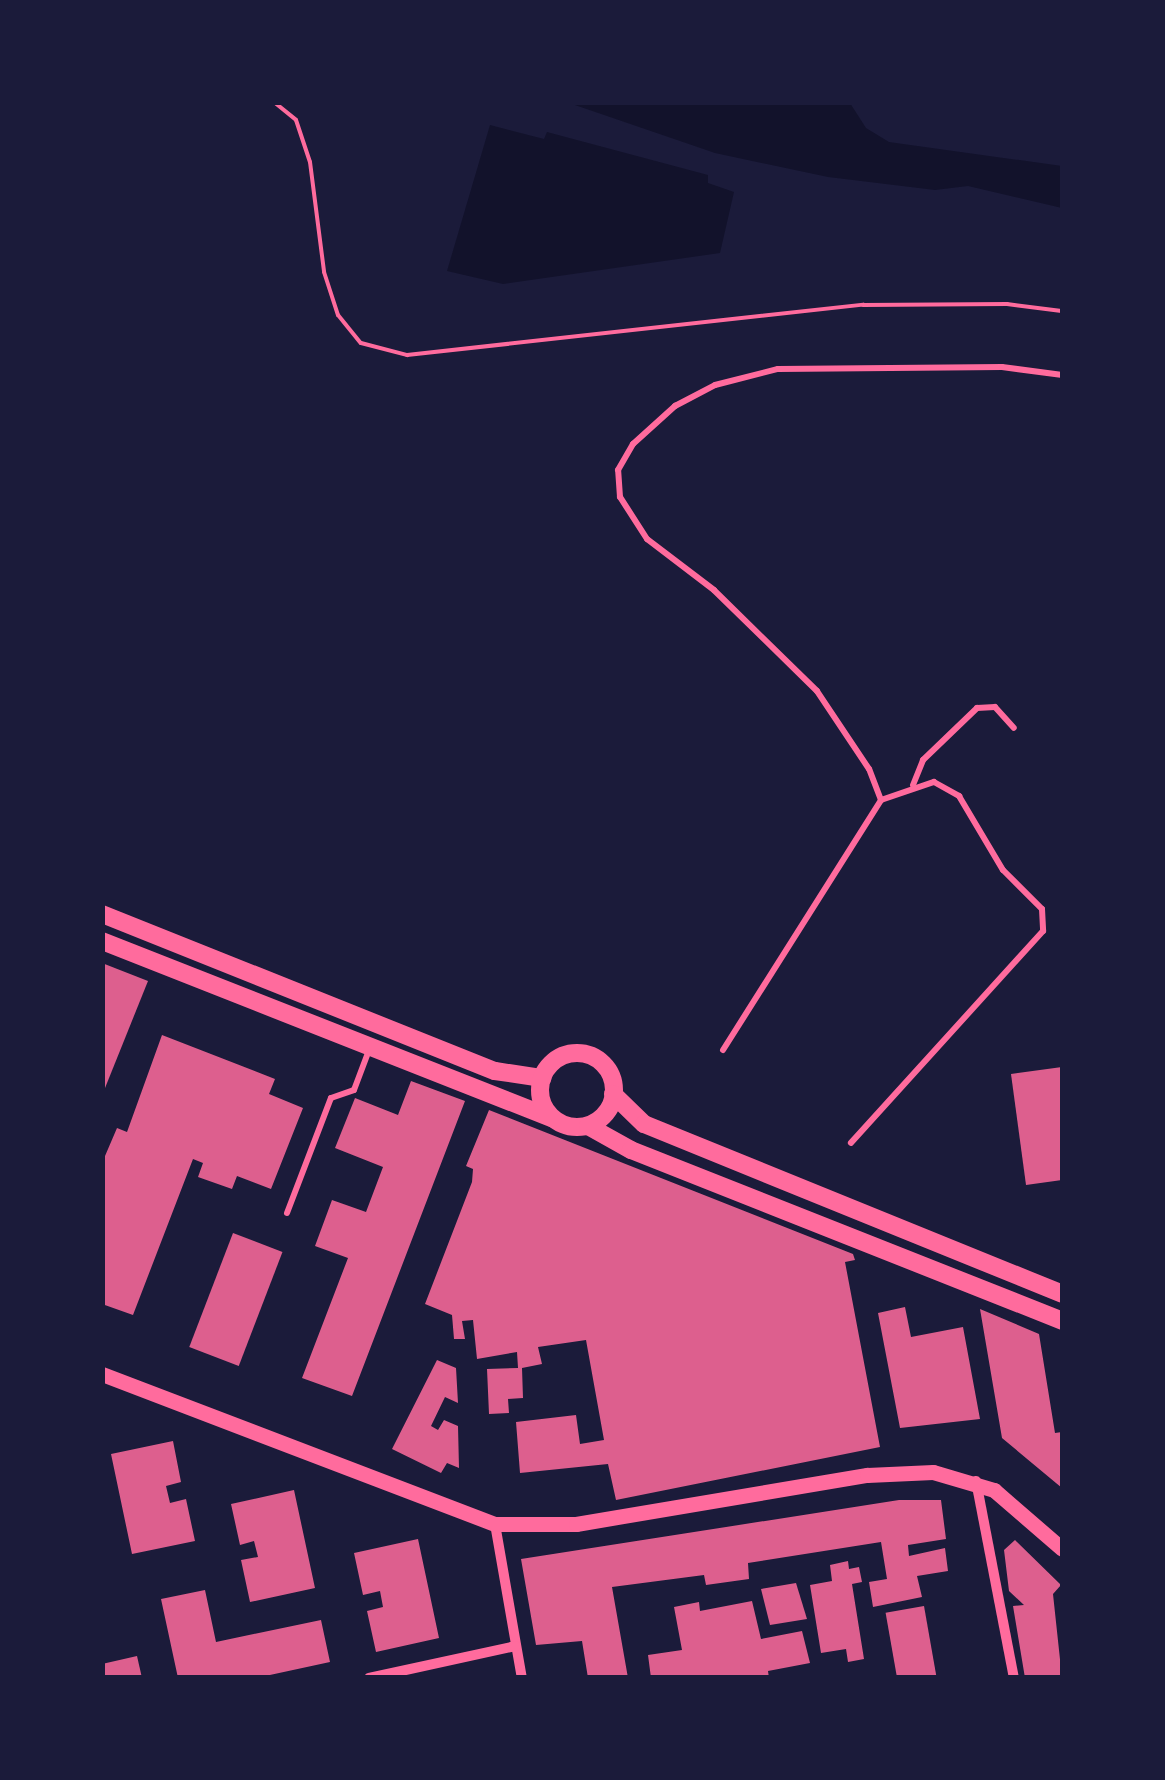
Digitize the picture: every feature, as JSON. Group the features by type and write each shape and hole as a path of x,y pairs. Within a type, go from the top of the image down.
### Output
{"main road":[{"path":"102,914 495,1071 542,1078"},
{"path":"102,941 552,1118 588,1126 631,1150 1062,1321"},
{"path":"552,1118 543,1105 542,1078 566,1055 588,1055 610,1072 613,1094 608,1110 588,1126"},
{"path":"613,1094 644,1124 1062,1294"}],"street":[{"path":"102,1374 495,1524 576,1524 867,1475 933,1472 976,1480 1062,1550"},
{"path":"976,1480 1014,1678"},
{"path":"495,1524 522,1678"},
{"path":"369,1678 516,1646"}],"lane":[{"path":"881,800 869,769 817,691 714,590 648,539 620,497 618,470 633,444 676,406 714,385 778,369 1002,367 1062,375"},
{"path":"912,786 923,760 977,708 995,707 1014,728"},
{"path":"723,1050 881,800 912,786 934,782 959,796 991,840 1002,870 1042,909 1043,930 851,1142"},
{"path":"287,1213 330,1098 354,1090 370,1048"}],"path":[{"path":"274,102 296,120 310,162 324,272 338,315 361,343 408,355 863,306 1007,304 1062,311"}],"shaded area":[{"path":"569,103 850,103 866,128 889,142 1062,166 1062,208 968,186 935,190 828,177 715,153"},
{"path":"490,125 544,139 547,132 708,175 708,183 734,192 720,253 503,284 447,271"}],"building":[{"path":"102,963 148,981 103,1093 102,1093"},
{"path":"162,1035 275,1079 269,1094 303,1108 271,1189 237,1176 232,1189 198,1177 203,1163 193,1159 133,1315 102,1304 102,1163 117,1128 127,1132"},
{"path":"1062,1067 1062,1180 1026,1185 1011,1074"},
{"path":"411,1081 465,1101 352,1396 302,1378 348,1258 315,1246 332,1200 366,1212 383,1167 335,1148 355,1098 398,1115"},
{"path":"489,1110 853,1254 855,1260 845,1262 880,1447 616,1500 608,1464 520,1473 516,1422 576,1415 580,1444 604,1440 586,1340 538,1347 542,1364 522,1368 523,1398 508,1399 509,1413 489,1414 487,1369 518,1368 517,1352 477,1359 473,1320 462,1321 465,1339 454,1339 452,1315 425,1304 472,1182 473,1169 466,1166"},
{"path":"233,1233 282,1252 239,1366 189,1347"},
{"path":"905,1307 911,1337 963,1327 980,1419 900,1428 878,1313"},
{"path":"980,1309 1039,1334 1055,1433 1062,1432 1062,1488 1002,1438"},
{"path":"437,1360 456,1368 458,1403 445,1397 431,1426 438,1430 444,1420 458,1426 459,1468 447,1463 441,1473 392,1449"},
{"path":"173,1441 181,1482 166,1486 170,1503 186,1499 195,1541 132,1554 111,1454"},
{"path":"294,1490 315,1588 250,1602 241,1560 258,1557 254,1541 240,1545 231,1504"},
{"path":"899,1500 941,1500 946,1539 908,1545 909,1556 945,1548 948,1571 917,1576 922,1597 873,1607 869,1582 887,1579 881,1542 748,1563 749,1579 706,1585 704,1575 612,1587 628,1678 588,1678 582,1641 536,1645 521,1559"},
{"path":"418,1539 439,1638 376,1652 367,1611 383,1607 380,1591 363,1595 354,1553"},
{"path":"1015,1540 1061,1585 1053,1594 1062,1678 1025,1678 1013,1606 1024,1605 1009,1591 1004,1550"},
{"path":"848,1561 849,1569 859,1567 862,1582 852,1584 864,1659 848,1662 846,1649 821,1653 810,1585 832,1581 830,1565"},
{"path":"796,1583 807,1619 770,1625 761,1589"},
{"path":"205,1590 216,1642 321,1620 330,1662 256,1678 178,1678 161,1599"},
{"path":"752,1601 761,1639 802,1631 810,1663 768,1671 769,1678 651,1678 648,1655 682,1650 674,1607 699,1602 700,1611"},
{"path":"924,1606 937,1678 897,1678 886,1613"},
{"path":"137,1656 142,1678 102,1678 102,1664"}]}
